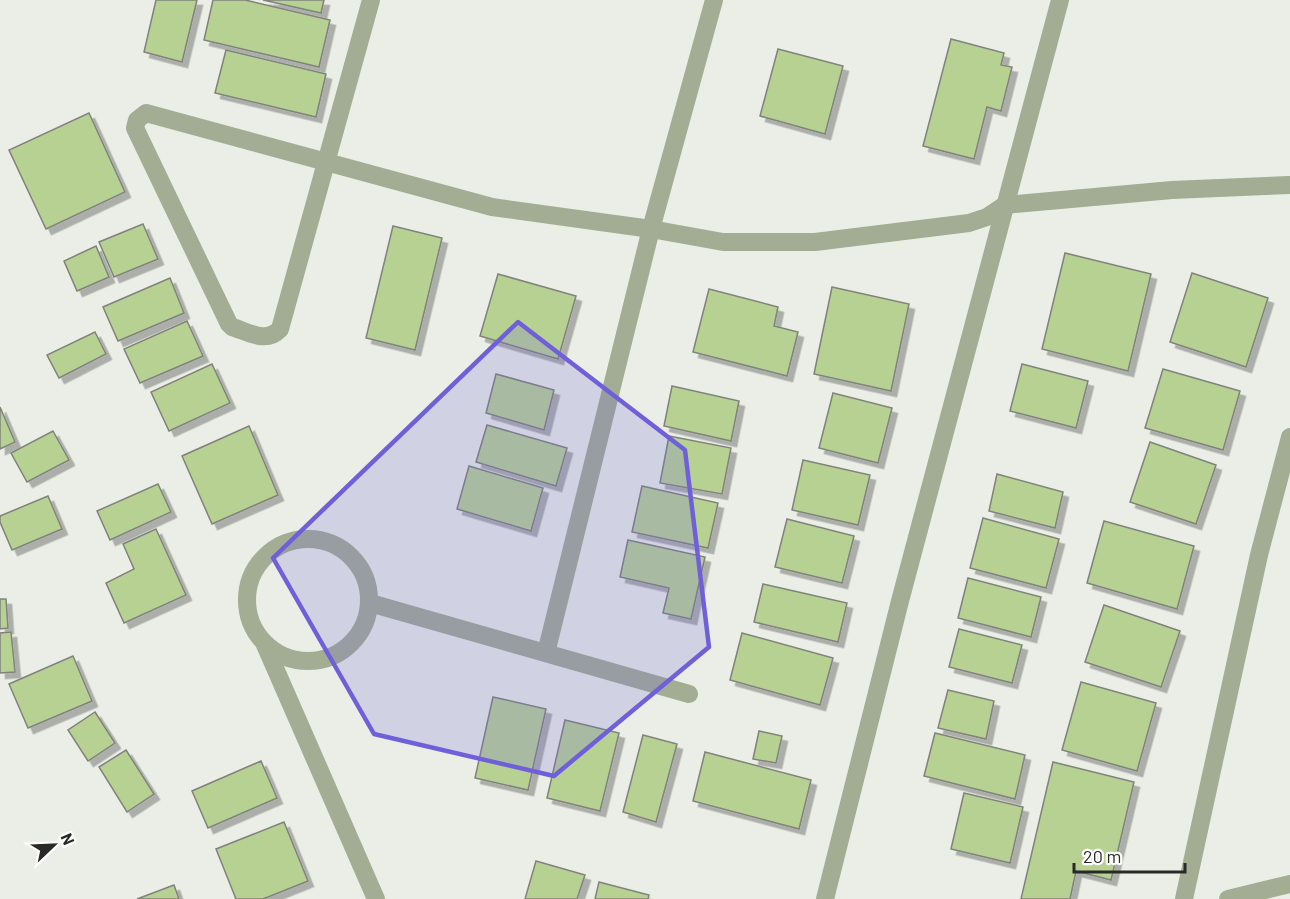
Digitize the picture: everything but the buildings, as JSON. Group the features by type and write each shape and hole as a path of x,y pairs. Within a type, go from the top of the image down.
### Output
{"street":[{"path":"371,0 325,163 280,329 274,336 264,337 232,327 228,324 135,128 137,120 146,113 325,163 492,207 651,229 723,242 815,242 969,223 987,217 1005,205 1172,190 1290,185"},
{"path":"546,653 651,229 714,0"},
{"path":"825,899 900,601 1060,0"},
{"path":"1184,899 1259,555 1290,437"},
{"path":"264,644 281,656 301,662 321,661 340,654 355,641 366,623 370,603 367,581 356,562 340,547 318,539 297,539 276,547 260,562 249,582 247,603 252,625 264,644 376,899"},
{"path":"370,603 689,694"},
{"path":"1228,899 1290,884"}],"highlighted area":[{"path":"518,322 685,450 709,647 554,776 374,734 273,558"}]}
